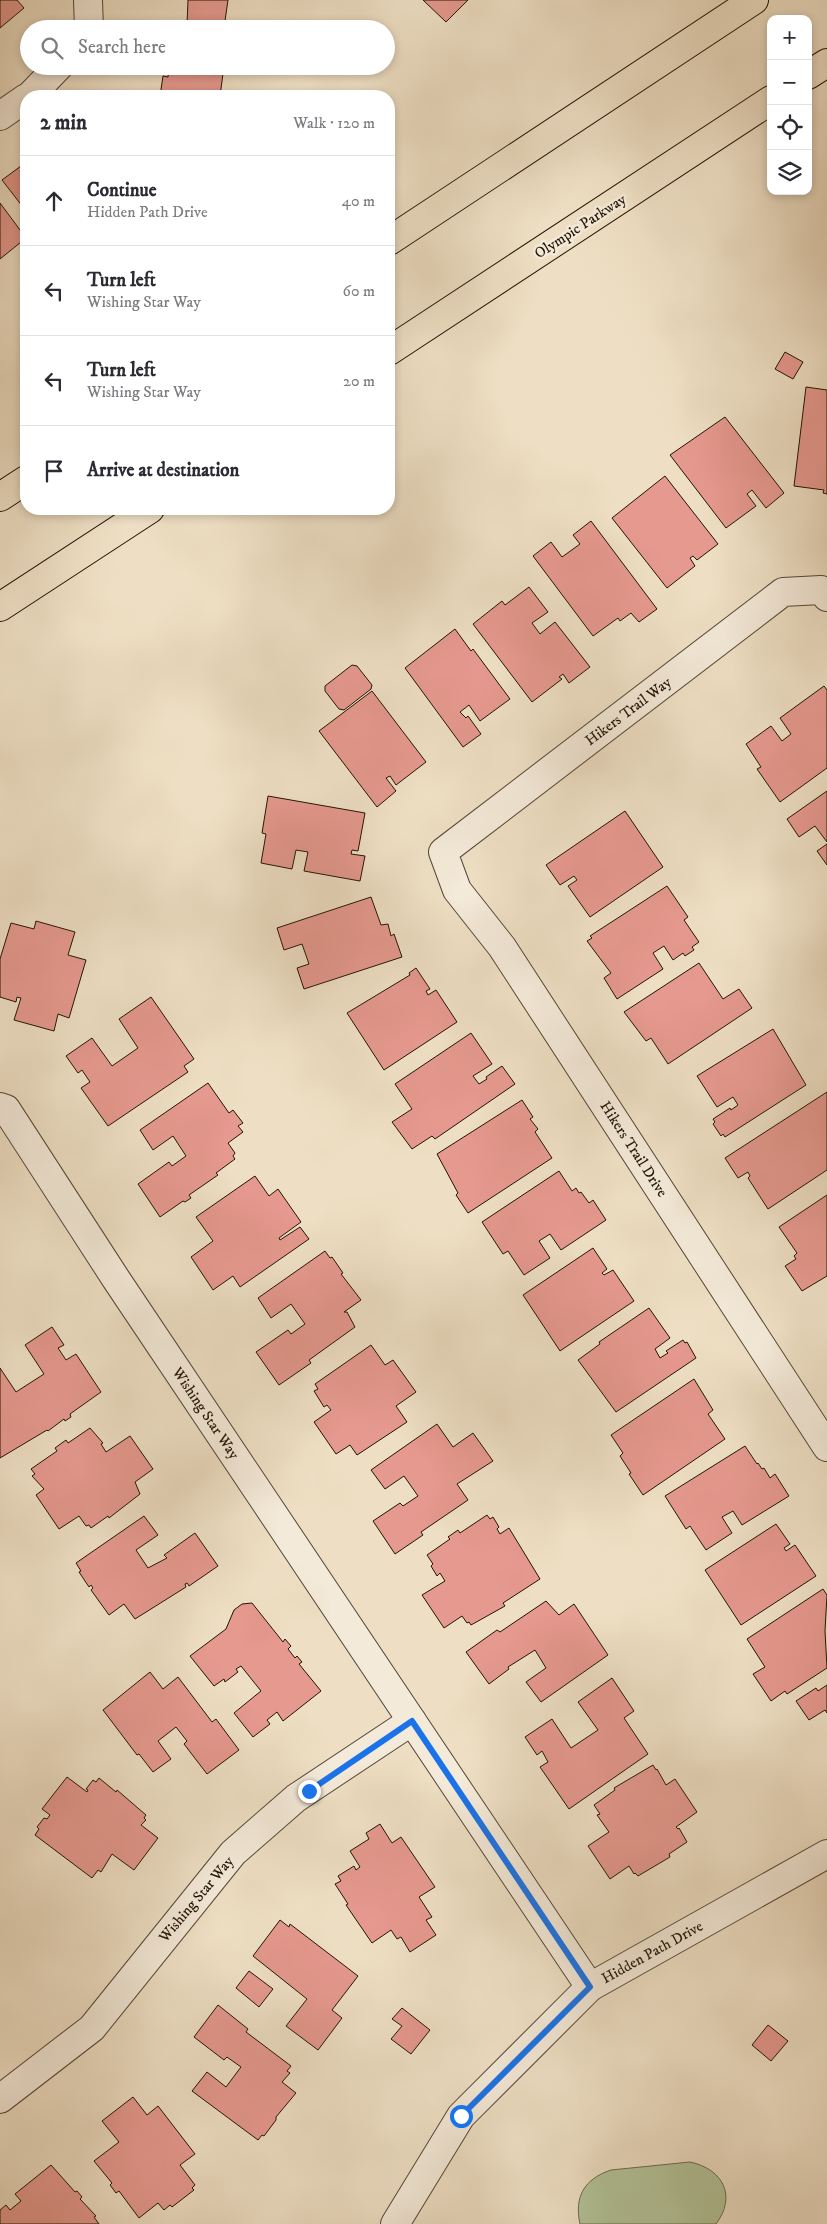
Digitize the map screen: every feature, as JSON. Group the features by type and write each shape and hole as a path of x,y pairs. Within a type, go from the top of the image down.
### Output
{"main road":[{"path":"395,237 754,0"},
{"path":"812,72 827,63"},
{"name":"Olympic Parkway","path":"395,347 767,103"},
{"path":"0,497 20,484"},
{"path":"0,607 141,515"}],"street":[{"path":"36,90 50,75"},
{"path":"0,116 20,102"},
{"name":"Hikers Trail Way","path":"443,852 783,592 824,594"},
{"name":"Hikers Trail Drive","path":"443,852 458,890 502,947 827,1446"},
{"name":"Wishing Star Way","path":"0,1107 6,1109 116,1279 590,1987"},
{"name":"Wishing Star Way","path":"0,2099 92,2028 233,1853 296,1798 412,1721"},
{"name":"Hidden Path Drive","path":"395,2224 461,2116 590,1987 827,1854"}],"green space":[{"path":"690,2162 711,2171 723,2185 726,2194 725,2203 722,2214 716,2224 580,2224 580,2197 583,2190 594,2178 611,2170"}],"building":[{"path":"0,0 17,0 24,8 0,28"},
{"path":"188,0 228,0 225,20 187,20"},
{"path":"423,0 468,0 446,22"},
{"path":"168,75 223,75 221,90 161,90 163,76 168,77"},
{"path":"20,167 20,203 2,180"},
{"path":"0,203 20,230 20,243 0,259"},
{"path":"785,352 803,362 793,379 775,369"},
{"path":"806,387 827,390 827,494 823,493 824,490 794,486"},
{"path":"725,417 784,493 766,508 752,490 747,494 756,506 726,528 670,455"},
{"path":"665,476 718,544 697,560 693,556 690,558 695,566 667,588 612,518"},
{"path":"591,521 657,609 639,622 631,613 620,621 618,618 593,636 533,556 551,542 562,557 580,544 573,535"},
{"path":"529,587 548,612 532,623 540,634 555,622 590,667 569,683 563,674 559,677 562,679 532,702 473,624 502,601 505,605"},
{"path":"455,629 471,651 473,649 510,699 480,721 469,705 460,712 466,718 468,716 481,734 463,747 405,668"},
{"path":"352,665 357,666 372,685 371,689 344,710 339,709 325,691 325,686"},
{"path":"824,686 827,690 827,768 780,802 757,769 761,767 746,744 771,726 782,741 791,734 780,718"},
{"path":"372,691 426,762 396,785 390,776 386,778 396,791 377,807 319,731"},
{"path":"827,791 827,842 815,826 799,837 787,819"},
{"path":"268,796 365,813 358,851 352,850 351,854 365,856 360,881 304,871 308,852 296,850 292,869 261,863 266,834 262,833"},
{"path":"625,811 663,867 590,917 568,886 577,880 574,876 560,885 546,865"},
{"path":"827,844 827,865 817,851"},
{"path":"667,886 688,917 684,920 699,942 692,947 694,950 685,956 683,953 673,960 664,946 653,953 663,969 617,999 604,978 611,973 587,941 592,938 590,936"},
{"path":"371,897 381,925 388,924 391,936 394,934 402,957 304,989 297,968 309,964 302,944 284,950 277,928"},
{"path":"36,921 75,932 68,955 86,960 69,1018 58,1014 54,1031 14,1020 21,998 17,997 16,1002 0,997 0,959 11,923 34,929"},
{"path":"699,963 723,999 739,989 752,1008 668,1064 651,1038 646,1041 624,1012"},
{"path":"416,968 430,989 426,991 428,995 436,990 457,1022 384,1070 347,1013 410,975 409,973"},
{"path":"151,997 194,1059 184,1066 188,1072 108,1126 81,1088 90,1082 82,1070 78,1073 66,1056 92,1038 112,1066 138,1048 119,1019"},
{"path":"773,1029 806,1085 725,1137 723,1134 721,1136 713,1124 715,1122 713,1119 738,1105 733,1097 717,1107 697,1076"},
{"path":"471,1033 492,1064 473,1076 479,1084 502,1066 515,1084 435,1139 432,1136 412,1149 392,1122 412,1109 395,1084"},
{"path":"208,1083 229,1113 233,1110 243,1123 238,1126 243,1132 228,1143 235,1153 233,1156 235,1159 216,1173 218,1175 189,1195 191,1198 185,1202 183,1201 160,1217 138,1184 169,1162 172,1166 186,1156 173,1136 153,1150 140,1130"},
{"path":"827,1092 827,1170 768,1209 748,1178 750,1176 748,1172 738,1178 725,1158"},
{"path":"522,1100 533,1117 530,1119 538,1129 535,1132 552,1158 468,1213 456,1195 458,1193 437,1154"},
{"path":"559,1171 572,1191 576,1188 589,1203 593,1200 606,1220 561,1250 550,1234 539,1241 550,1258 524,1275 508,1251 503,1254 482,1222"},
{"path":"255,1176 269,1196 278,1189 301,1222 279,1238 280,1240 300,1227 309,1239 240,1287 233,1276 213,1290 191,1257 213,1241 196,1217"},
{"path":"827,1195 827,1276 802,1291 785,1266 796,1259 794,1256 797,1253 779,1227"},
{"path":"593,1248 607,1269 602,1273 604,1275 613,1270 634,1301 560,1351 523,1295"},
{"path":"325,1251 330,1258 332,1257 343,1273 341,1274 361,1300 344,1312 347,1312 355,1327 309,1360 311,1363 279,1385 256,1352 288,1330 291,1334 305,1324 291,1304 271,1318 258,1298"},
{"path":"649,1308 670,1338 655,1349 660,1358 668,1353 666,1351 683,1340 685,1343 687,1342 696,1358 616,1412 578,1360 600,1344 599,1342"},
{"path":"52,1327 64,1345 58,1348 66,1360 76,1354 101,1392 70,1414 71,1417 65,1421 64,1419 48,1431 0,1458 0,1368 16,1392 44,1374 25,1345"},
{"path":"371,1345 385,1365 393,1360 416,1392 396,1406 407,1422 357,1455 350,1445 336,1454 314,1422 331,1410 327,1405 324,1407 314,1391 318,1389 315,1384"},
{"path":"694,1379 713,1410 708,1414 725,1439 643,1495 629,1474 631,1473 620,1456 623,1453 611,1435"},
{"path":"437,1424 453,1447 473,1433 493,1461 457,1484 468,1500 421,1532 423,1535 395,1554 373,1521 400,1503 403,1506 418,1496 404,1476 385,1489 371,1470"},
{"path":"90,1428 103,1443 101,1444 106,1452 130,1436 153,1469 135,1482 140,1494 109,1518 108,1516 91,1528 89,1525 86,1526 79,1516 59,1529 36,1495 44,1489 32,1476 35,1474 31,1469 57,1451 55,1448 66,1440 68,1443"},
{"path":"745,1446 757,1464 762,1469 764,1468 770,1478 775,1474 789,1496 742,1525 733,1511 722,1517 732,1533 706,1550 690,1526 686,1529 665,1496"},
{"path":"487,1515 490,1519 493,1517 499,1527 497,1529 500,1534 509,1528 540,1579 503,1603 505,1606 471,1625 462,1616 444,1628 422,1595 445,1581 440,1573 437,1576 431,1566 433,1564 427,1555 450,1539 448,1537 458,1530 460,1533"},
{"path":"144,1516 158,1535 136,1550 148,1568 167,1558 164,1555 195,1533 218,1566 189,1586 187,1583 185,1584 186,1587 135,1619 124,1604 109,1615 91,1590 93,1588 91,1585 89,1587 79,1572 81,1571 76,1563"},
{"path":"776,1524 790,1544 784,1548 786,1551 795,1545 816,1576 741,1625 705,1570"},
{"path":"823,1589 827,1595 825,1631 827,1668 787,1694 785,1691 771,1701 753,1674 765,1667 747,1639"},
{"path":"546,1601 559,1615 574,1604 608,1655 541,1702 526,1682 546,1668 535,1650 508,1667 509,1669 489,1684 466,1652 497,1630 500,1632"},
{"path":"252,1603 283,1642 285,1639 291,1646 288,1649 295,1658 297,1656 302,1662 299,1664 321,1691 283,1721 277,1712 267,1720 270,1724 253,1737 234,1713 261,1691 241,1666 236,1669 238,1672 225,1682 224,1679 214,1686 190,1656 226,1629 234,1610 242,1604"},
{"path":"150,1672 163,1689 178,1677 212,1722 216,1719 239,1750 207,1774 184,1744 187,1741 176,1727 158,1741 171,1759 153,1772 139,1754 137,1755 103,1710"},
{"path":"612,1678 634,1711 624,1718 648,1754 569,1809 540,1767 548,1762 542,1751 537,1755 525,1737 552,1719 571,1748 598,1730 578,1702"},
{"path":"827,1685 827,1713 825,1710 809,1720 796,1701 816,1688 818,1691"},
{"path":"653,1765 666,1785 675,1779 697,1812 676,1827 679,1828 687,1842 669,1854 670,1857 638,1876 634,1874 629,1866 610,1879 588,1846 609,1832 597,1815 600,1814 594,1805 615,1790 614,1788"},
{"path":"67,1777 87,1792 88,1790 86,1789 93,1780 96,1782 99,1778 116,1792 117,1790 146,1815 144,1818 146,1820 141,1825 158,1838 134,1870 112,1854 101,1872 98,1870 92,1878 35,1835 39,1829 37,1827 44,1818 47,1819 50,1815 42,1809"},
{"path":"380,1824 392,1843 401,1837 435,1887 419,1897 432,1917 426,1920 436,1935 410,1952 401,1937 397,1939 391,1930 372,1943 346,1905 348,1904 335,1884 341,1881 338,1876 354,1866 356,1870 360,1867 350,1851 369,1839 366,1833"},
{"path":"280,1920 289,1927 290,1924 358,1976 332,2010 342,2018 318,2050 286,2026 307,1999 253,1956"},
{"path":"249,1971 273,1989 259,2007 236,1988"},
{"path":"218,2005 248,2029 246,2032 291,2066 287,2071 290,2073 282,2082 296,2093 276,2117 276,2120 264,2136 262,2135 258,2140 192,2091 207,2072 226,2087 241,2067 227,2057 224,2060 194,2037"},
{"path":"402,2008 430,2030 411,2054 391,2039 402,2026 392,2019"},
{"path":"768,2025 788,2041 771,2061 752,2045"},
{"path":"133,2097 147,2115 158,2106 195,2154 180,2165 195,2185 192,2188 194,2190 172,2207 170,2205 164,2210 158,2203 139,2218 119,2191 116,2193 110,2185 112,2183 94,2161 119,2142 102,2121"},
{"path":"51,2165 75,2192 77,2191 82,2197 80,2199 96,2216 94,2217 99,2224 0,2224 0,2210 6,2205 10,2210 21,2201 15,2194"}],"route":[{"path":"309,1791 412,1721 590,1987 461,2116"}]}
